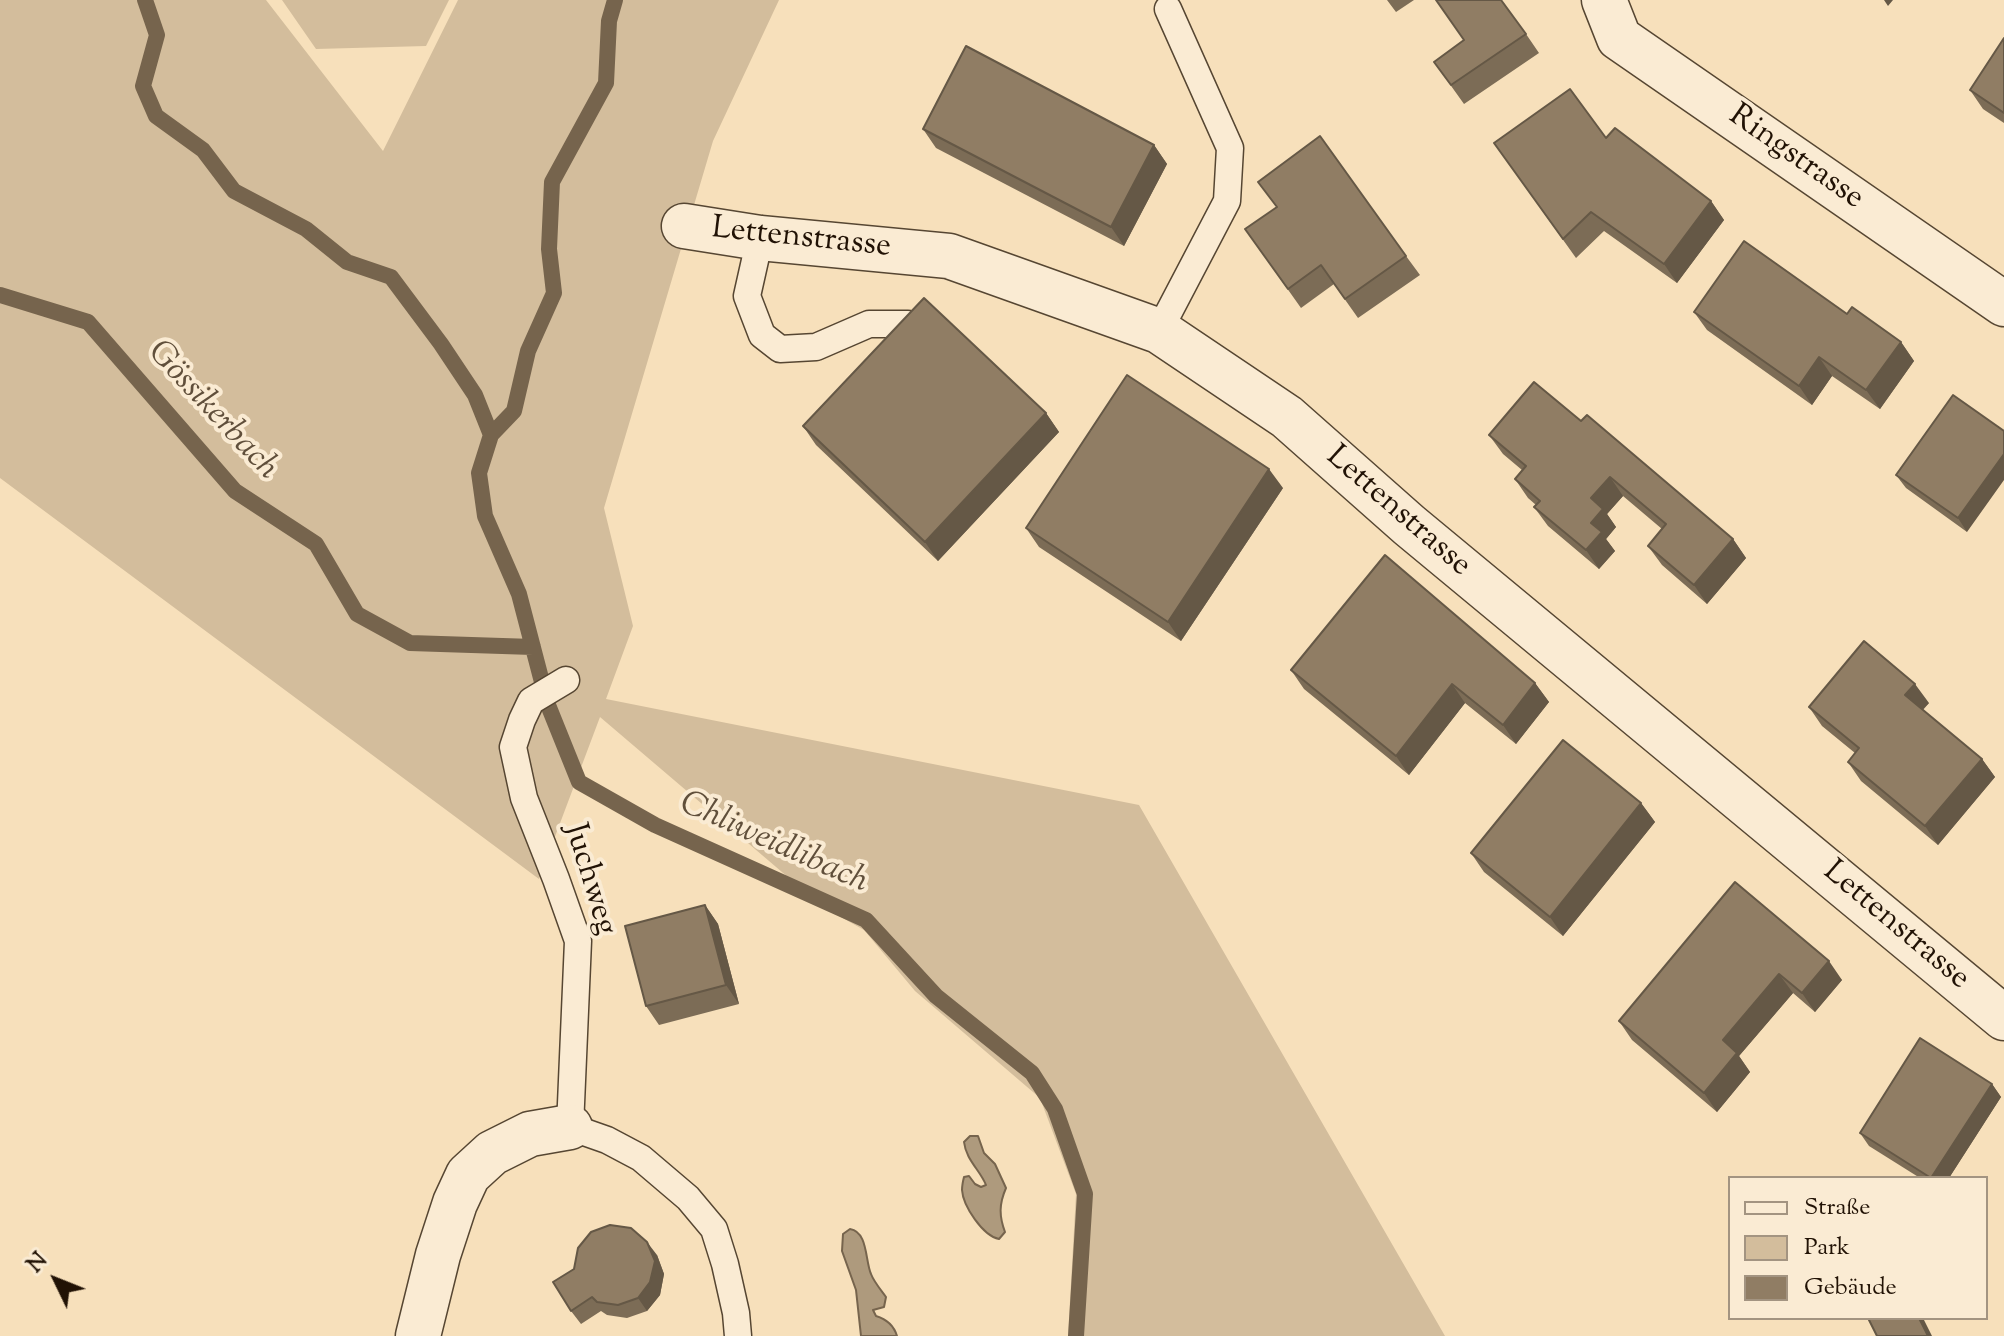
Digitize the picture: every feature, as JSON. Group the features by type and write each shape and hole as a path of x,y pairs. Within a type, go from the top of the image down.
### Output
{"street":[{"name":"Ringstrasse","path":"1604,0 1619,38 2004,304"},
{"name":"Lettenstrasse","path":"684,226 760,238 949,256 1159,331 1287,417 1409,525 2004,1018"},
{"path":"418,1336 438,1255 468,1175 492,1153 530,1134 570,1127"}],"lane":[{"path":"1159,331 1227,201 1230,148 1168,9"},
{"path":"760,238 747,296 762,335 780,349 816,347 869,324 908,324"},
{"name":"Juchweg","path":"566,680 531,701 513,747 524,798 578,941 570,1127"},
{"path":"570,1127 607,1140 641,1158 688,1198 714,1229 728,1276 738,1336"}],"green space":[{"path":"0,0 266,0 383,151 458,0 779,0 713,141 604,508 633,626 606,699 1139,805 1445,1336 1068,1336 1076,1194 1040,1098 915,991 864,930 823,907 600,717 539,879 0,478"},
{"path":"282,0 449,0 426,46 316,49"}],"shaded area":[{"path":"970,1136 978,1136 984,1153 995,1164 1006,1188 1001,1210 1005,1232 999,1239 981,1226 963,1197 964,1177 969,1176 981,1187 986,1185 965,1148 964,1142"},
{"path":"850,1229 860,1235 871,1274 886,1297 884,1307 873,1310 876,1316 892,1326 897,1336 861,1336 856,1290 842,1251 843,1234"}],"building":[{"path":"1436,0 1501,0 1526,34 1451,85 1434,62 1464,40"},
{"path":"2004,38 2004,113 1970,90"},
{"path":"966,46 1154,145 1111,227 923,129"},
{"path":"1570,89 1606,138 1615,128 1711,201 1664,264 1591,212 1563,239 1494,143"},
{"path":"1320,136 1406,256 1345,299 1321,265 1288,289 1245,229 1277,207 1258,182"},
{"path":"1744,241 1847,314 1852,307 1901,342 1866,390 1819,357 1799,386 1694,312"},
{"path":"924,298 1046,413 925,542 803,426"},
{"path":"1127,375 1269,469 1168,622 1026,528"},
{"path":"1534,382 1581,421 1587,415 1733,539 1694,585 1648,546 1666,524 1610,477 1591,498 1603,509 1591,523 1602,532 1586,550 1534,507 1540,501 1515,479 1526,466 1489,435"},
{"path":"1953,395 2004,431 2004,454 1958,518 1896,475"},
{"path":"1385,555 1535,683 1503,725 1452,684 1396,756 1291,670"},
{"path":"1864,641 1915,684 1905,695 1982,759 1925,826 1848,762 1859,748 1809,707"},
{"path":"1563,740 1641,803 1550,917 1471,853"},
{"path":"1735,882 1829,961 1802,993 1779,974 1723,1040 1737,1053 1704,1093 1619,1021"},
{"path":"705,905 726,985 646,1006 625,926"},
{"path":"1920,1038 1992,1084 1932,1176 1860,1133"},
{"path":"610,1225 631,1228 647,1242 655,1261 650,1282 638,1298 618,1305 597,1302 592,1297 571,1311 553,1282 574,1269 578,1248 591,1232"},
{"path":"1869,1320 1920,1320 1928,1336 1877,1336"}],"waterway":[{"path":"145,0 157,35 143,86 156,116 203,150 234,191 306,229 347,262 391,277 475,395 491,435"},
{"name":"Chliweidlibach","path":"615,0 609,21 606,83 552,182 549,249 554,293 528,351 514,411 491,435 479,473 485,516 519,594 548,705 579,782 655,825 866,920 936,996 1032,1073 1055,1109 1085,1194 1076,1336"},
{"name":"Gössikerbach","path":"0,295 88,322 235,491 316,544 357,614 410,643 533,647"}]}
